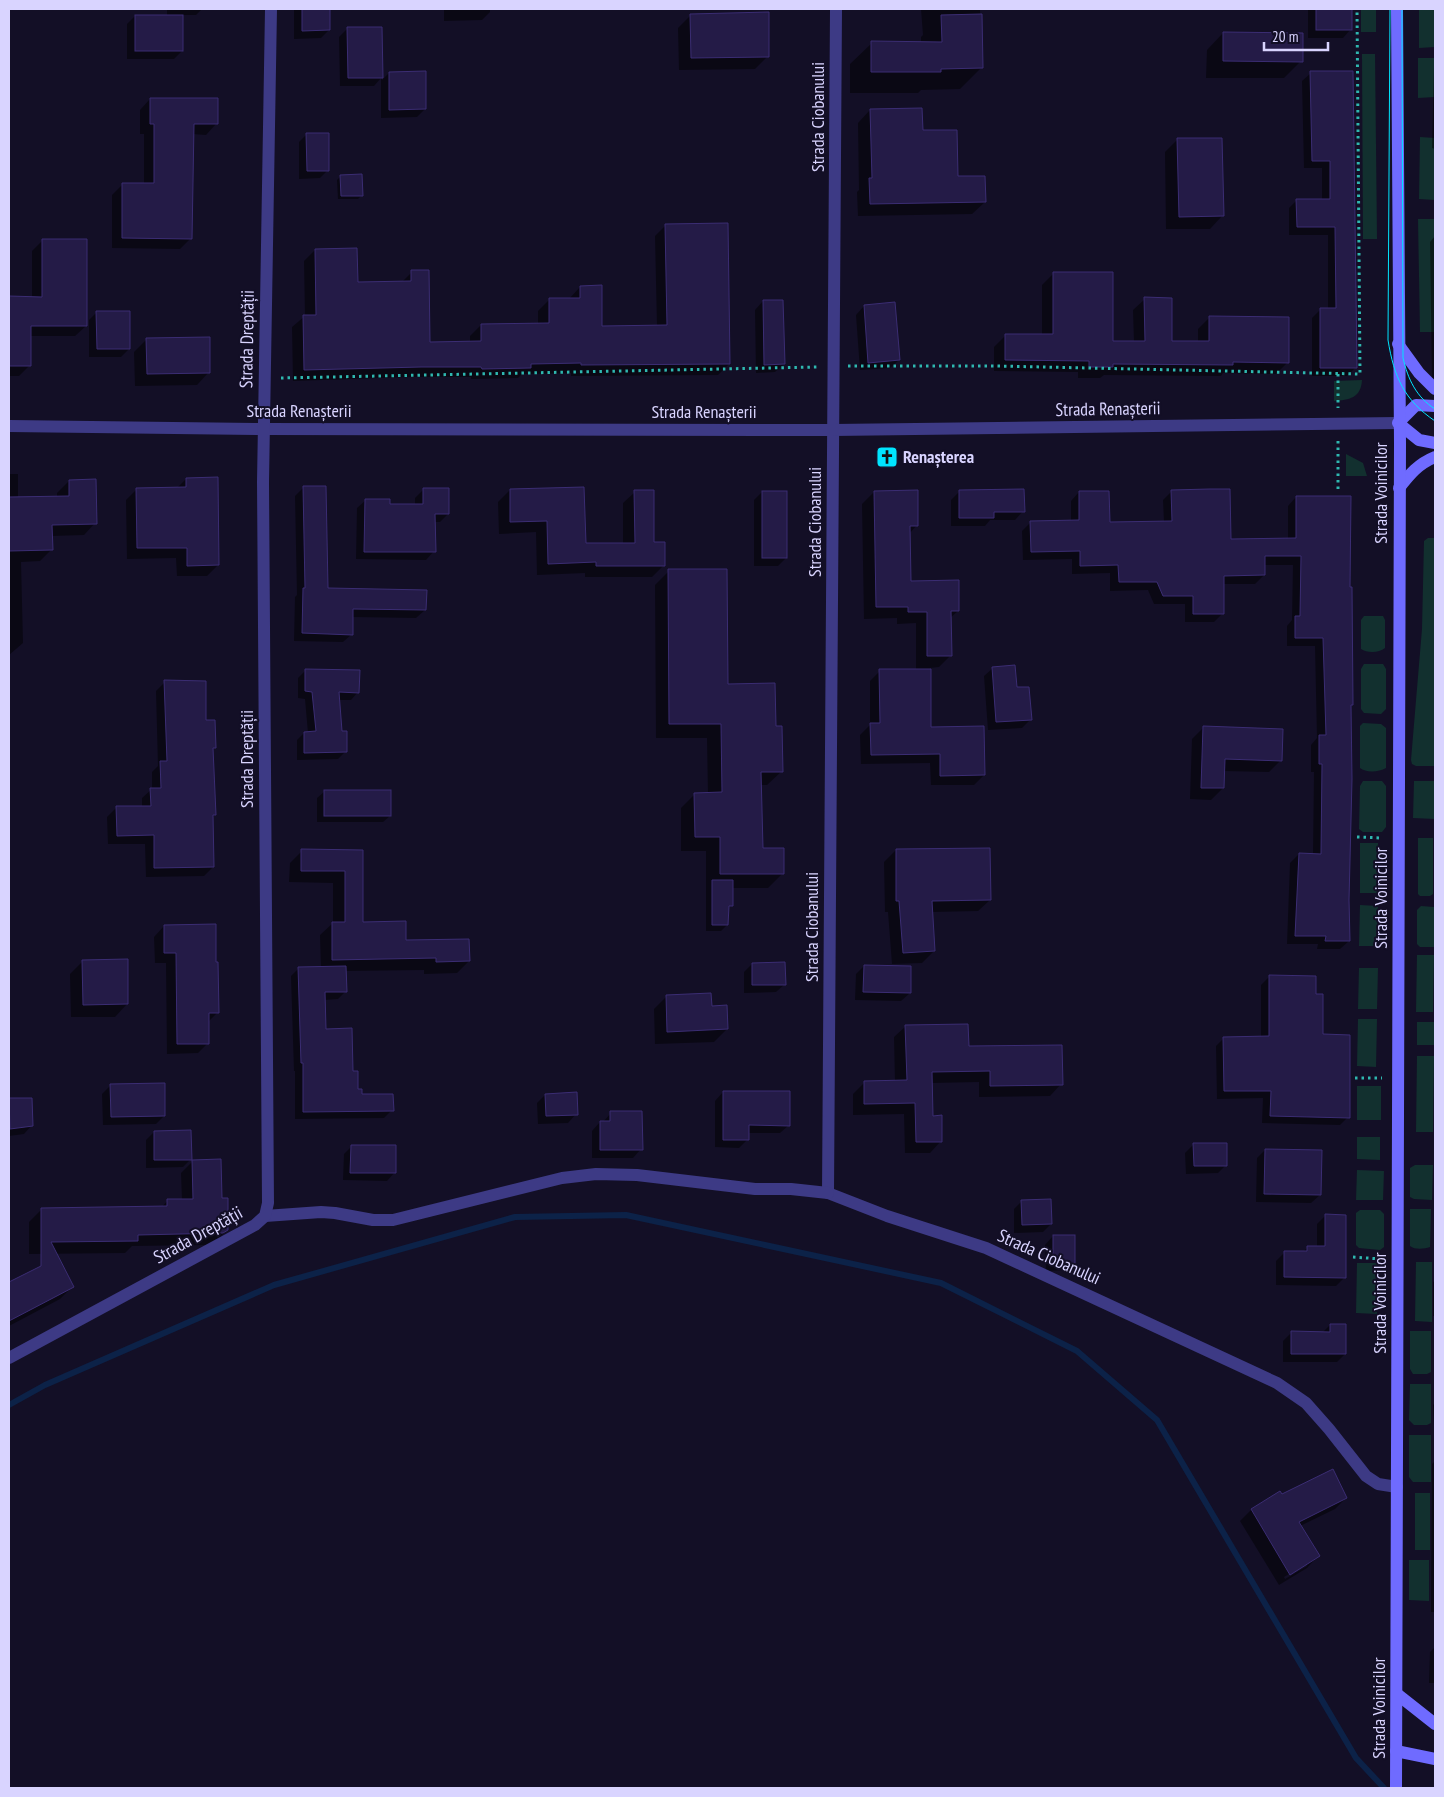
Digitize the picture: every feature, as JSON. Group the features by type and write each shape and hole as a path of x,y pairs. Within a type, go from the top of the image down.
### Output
{"main road":[{"name":"Strada Voinicilor","path":"1396,1788 1399,488 1397,9"},
{"path":"1398,344 1419,373 1435,389"},
{"path":"1435,406 1416,406 1398,423 1419,440 1435,443"},
{"path":"1399,488 1411,472 1423,462 1435,458"},
{"path":"1397,1694 1435,1724"},
{"path":"1396,1756 1435,1759"}],"street":[{"name":"Strada Dreptății","path":"9,1358 255,1225 264,1216 268,1204 264,429 271,9"},
{"name":"Strada Ciobanului","path":"836,9 828,1193 886,1216 986,1248 1277,1383 1306,1403 1366,1476 1378,1484 1397,1487"},
{"name":"Strada Renașterii","path":"9,426 264,429 833,430 1398,423"},
{"path":"264,1216 335,1212 374,1220 393,1220 562,1178 596,1174 637,1175 755,1189 790,1189 828,1193"}],"path":[{"path":"1357,9 1360,342"},
{"path":"1357,837 1383,838"},
{"path":"1355,1078 1382,1078"},
{"path":"1353,1258 1381,1259"}],"green space":[{"path":"1361,9 1376,9 1376,32 1361,32"},
{"path":"1419,9 1435,9 1435,47 1419,48"},
{"path":"1362,54 1375,54 1377,239 1363,239"},
{"path":"1418,58 1435,58 1435,97 1418,98"},
{"path":"1420,137 1435,138 1435,200 1419,199"},
{"path":"1418,219 1435,219 1435,332 1420,332"},
{"path":"1362,380 1359,391 1353,397 1334,401 1334,381"},
{"path":"1346,454 1363,463 1367,476 1346,476"},
{"path":"1428,538 1435,538 1435,766 1416,766 1412,764 1411,760 1422,629 1424,541"},
{"path":"1364,616 1383,616 1385,620 1385,648 1380,651 1373,652 1361,649 1361,620"},
{"path":"1364,664 1383,664 1386,669 1386,709 1381,714 1364,713 1361,709 1361,669"},
{"path":"1363,723 1381,724 1386,728 1386,768 1366,771 1360,768 1360,726"},
{"path":"1363,781 1382,781 1386,786 1386,827 1382,832 1363,832 1359,829 1360,786"},
{"path":"1414,781 1434,781 1435,819 1413,818"},
{"path":"1418,838 1433,838 1433,894 1430,896 1420,896 1418,894"},
{"path":"1360,843 1378,843 1377,893 1360,893"},
{"path":"1360,905 1378,906 1377,946 1359,946"},
{"path":"1421,906 1434,907 1434,947 1420,947 1417,944 1417,910"},
{"path":"1417,955 1434,955 1433,1012 1416,1012"},
{"path":"1359,968 1378,968 1377,1009 1358,1009"},
{"path":"1358,1019 1377,1019 1376,1067 1357,1066"},
{"path":"1417,1022 1434,1022 1434,1045 1417,1045"},
{"path":"1417,1056 1434,1056 1433,1132 1416,1132"},
{"path":"1357,1086 1381,1086 1381,1120 1357,1120"},
{"path":"1357,1137 1380,1137 1380,1160 1357,1159"},
{"path":"1415,1165 1433,1165 1432,1200 1410,1197 1410,1168"},
{"path":"1357,1170 1384,1171 1383,1200 1356,1200"},
{"path":"1410,1209 1431,1209 1430,1247 1420,1249 1410,1246"},
{"path":"1360,1210 1380,1210 1384,1214 1384,1247 1380,1250 1359,1248 1356,1245 1356,1213"},
{"path":"1416,1262 1432,1262 1432,1322 1415,1321"},
{"path":"1357,1263 1378,1263 1377,1314 1356,1313"},
{"path":"1410,1331 1431,1331 1431,1372 1427,1374 1413,1374 1410,1369"},
{"path":"1410,1384 1431,1384 1431,1423 1427,1425 1414,1425 1409,1420"},
{"path":"1409,1435 1431,1435 1431,1482 1413,1482 1409,1477"},
{"path":"1415,1493 1430,1493 1430,1550 1415,1550"},
{"path":"1409,1560 1429,1560 1429,1601 1409,1600"}],"building":[{"path":"302,9 330,9 330,30 302,31"},
{"path":"1316,9 1352,9 1352,30 1316,30"},
{"path":"769,12 769,57 691,58 690,14"},
{"path":"982,14 983,68 941,69 941,72 871,72 871,41 942,42 941,15"},
{"path":"135,15 183,15 183,51 135,51"},
{"path":"347,27 382,27 383,78 348,78"},
{"path":"1223,32 1303,33 1303,62 1223,61"},
{"path":"426,71 426,109 389,110 389,72"},
{"path":"1310,71 1353,71 1357,368 1320,368 1320,308 1336,308 1335,227 1297,227 1296,199 1330,199 1330,161 1312,161"},
{"path":"150,98 218,98 218,124 194,124 192,239 122,238 122,183 154,183 154,124 150,124"},
{"path":"922,108 923,130 957,130 958,176 985,176 986,202 870,204 869,178 872,178 870,109"},
{"path":"306,133 329,133 329,171 307,171"},
{"path":"1177,138 1222,138 1224,216 1179,217"},
{"path":"362,174 363,196 341,196 340,175"},
{"path":"728,223 730,364 581,365 581,363 531,364 531,368 421,367 304,370 303,315 316,315 315,249 357,248 358,282 411,281 411,270 429,270 430,342 481,341 481,324 549,323 549,298 580,298 580,286 602,285 602,326 667,325 665,224"},
{"path":"42,239 87,239 87,326 31,326 31,366 9,366 9,296 42,297"},
{"path":"1053,272 1113,272 1113,341 1145,341 1144,297 1172,298 1172,341 1209,341 1209,316 1289,317 1289,363 1233,362 1233,365 1113,364 1113,367 1089,367 1089,361 1005,360 1005,334 1053,334"},
{"path":"763,300 783,300 785,364 764,365"},
{"path":"895,302 900,360 868,363 864,305"},
{"path":"96,311 130,311 130,349 97,349"},
{"path":"210,337 210,373 147,374 146,338"},
{"path":"218,477 219,565 187,566 187,548 137,548 136,488 186,487 186,478"},
{"path":"96,479 97,524 52,525 53,550 9,551 9,497 69,496 69,480"},
{"path":"303,486 326,486 328,588 427,590 426,610 353,609 353,635 302,633 303,588 305,588"},
{"path":"584,487 586,543 635,543 634,490 654,490 654,542 665,542 665,566 596,566 596,562 548,564 547,521 510,522 510,489"},
{"path":"423,488 449,488 449,514 435,514 436,552 364,552 365,499 390,499 390,504 423,504"},
{"path":"1024,489 1025,512 994,512 994,518 959,518 959,490"},
{"path":"1230,489 1231,539 1296,538 1296,496 1351,496 1350,587 1352,587 1353,705 1351,705 1350,941 1325,941 1326,936 1295,936 1299,853 1321,854 1322,764 1319,764 1319,735 1326,735 1323,638 1295,638 1295,616 1300,616 1301,556 1265,556 1265,575 1224,576 1224,614 1193,614 1193,596 1163,596 1157,582 1119,582 1118,565 1080,566 1080,551 1031,552 1030,521 1079,520 1079,491 1109,491 1110,522 1172,521 1171,490"},
{"path":"918,490 918,526 910,526 911,581 959,580 959,611 951,611 952,656 927,656 927,612 908,612 908,607 876,607 874,491"},
{"path":"762,491 787,491 787,558 762,558"},
{"path":"668,569 727,569 728,684 775,683 776,726 782,726 783,772 761,772 763,848 784,848 784,874 720,874 720,837 695,837 694,793 722,792 721,724 669,724"},
{"path":"1015,665 1017,687 1029,687 1032,720 996,722 992,667"},
{"path":"305,669 360,670 359,693 339,692 342,731 347,731 347,752 304,753 304,732 316,731 312,692 305,691"},
{"path":"879,669 931,669 931,727 984,726 985,775 940,776 940,754 871,755 870,723 880,723"},
{"path":"164,680 206,681 206,720 215,720 216,748 213,748 216,815 213,815 214,867 154,868 154,835 117,836 116,806 151,806 150,788 161,788 160,761 167,761"},
{"path":"1203,726 1283,729 1282,761 1225,759 1224,788 1201,788"},
{"path":"324,790 391,790 391,816 324,816"},
{"path":"990,848 991,900 932,901 935,951 903,953 899,901 896,901 896,849"},
{"path":"301,849 363,850 363,922 406,921 406,940 469,939 470,961 436,962 436,958 332,960 332,922 345,922 345,871 301,871"},
{"path":"712,880 733,880 733,906 729,906 728,925 712,925"},
{"path":"216,924 219,1013 209,1013 209,1044 177,1044 176,953 164,953 164,925"},
{"path":"128,959 128,1004 83,1005 82,960"},
{"path":"785,962 786,985 752,985 752,963"},
{"path":"864,965 911,966 911,993 863,992"},
{"path":"346,966 347,992 325,992 326,1029 352,1028 353,1071 358,1071 358,1089 362,1089 362,1094 393,1094 394,1111 303,1112 303,1063 301,1063 298,967"},
{"path":"1269,975 1316,976 1316,994 1323,994 1323,1034 1350,1035 1350,1118 1270,1116 1271,1091 1224,1091 1223,1037 1269,1036"},
{"path":"711,993 712,1006 727,1005 728,1029 667,1032 666,995"},
{"path":"968,1024 969,1046 1062,1045 1063,1085 990,1086 990,1071 932,1072 933,1116 942,1115 942,1142 916,1142 915,1103 864,1104 864,1081 907,1080 905,1025"},
{"path":"165,1083 165,1116 111,1117 110,1084"},
{"path":"723,1091 790,1091 790,1126 749,1125 749,1140 723,1140"},
{"path":"577,1092 578,1115 546,1116 545,1094"},
{"path":"9,1098 32,1098 33,1126 10,1129"},
{"path":"610,1111 642,1111 643,1150 600,1150 600,1121 610,1121"},
{"path":"191,1130 192,1160 154,1160 154,1131"},
{"path":"1193,1143 1227,1143 1227,1166 1194,1166"},
{"path":"351,1145 396,1145 396,1173 350,1173"},
{"path":"1265,1149 1322,1150 1321,1195 1264,1194"},
{"path":"221,1159 222,1198 228,1198 228,1230 223,1233 138,1235 138,1241 51,1242 74,1287 9,1321 9,1282 41,1266 41,1208 167,1206 167,1199 193,1199 192,1160"},
{"path":"1051,1199 1052,1224 1022,1225 1021,1200"},
{"path":"1325,1214 1346,1215 1346,1278 1284,1277 1284,1251 1307,1251 1307,1246 1325,1246"},
{"path":"1053,1235 1075,1235 1075,1263 1053,1263"},
{"path":"1330,1324 1346,1324 1346,1354 1291,1354 1291,1331 1330,1332"},
{"path":"1333,1469 1347,1498 1299,1522 1320,1556 1290,1575 1251,1509 1280,1491 1282,1494"}],"waterway":[{"path":"9,1405 45,1385 274,1285 515,1217 626,1215 941,1283 1077,1351 1157,1420 1356,1758 1384,1788"}],"tram line":[{"path":"1390,9 1388,340 1390,353 1402,387 1415,405 1435,421"},
{"path":"1402,9 1403,358 1407,373 1414,387 1423,399 1435,409"}],"place":[{"name":"Renașterea","path":"887,457"}]}
